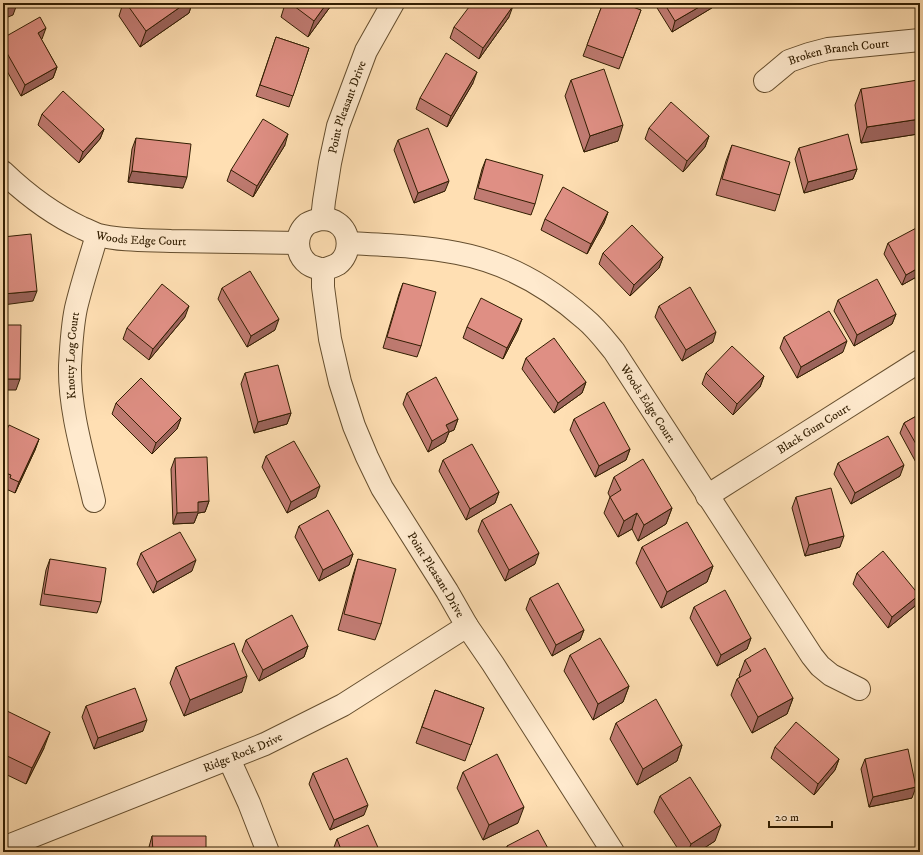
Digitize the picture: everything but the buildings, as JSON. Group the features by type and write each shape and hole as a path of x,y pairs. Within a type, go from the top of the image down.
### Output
{"street":[{"name":"Point Pleasant Drive","path":"322,219 330,163 338,126 366,52 394,3"},
{"name":"Broken Branch Court","path":"765,81 789,61 809,54 828,50 920,40"},
{"name":"Woods Edge Court","path":"3,172 18,186 47,208 74,224 97,235 122,239 298,243"},
{"path":"322,219 337,223 343,228 347,235 348,243 347,251 338,264 323,270 308,264 299,251 298,243 299,236 308,224 315,220 322,219"},
{"name":"Knotty Log Court","path":"94,501 74,414 70,367 76,309 97,235"},
{"name":"Woods Edge Court","path":"348,243 418,247 479,258 528,278 551,292 587,320 614,351 812,656 820,666 831,675 859,689"},
{"name":"Point Pleasant Drive","path":"323,270 323,287 330,339 340,382 354,426 382,488 447,591 467,626 493,664 613,852"},
{"name":"Black Gum Court","path":"707,496 920,361"},
{"name":"Ridge Rock Drive","path":"3,848 265,744 343,705 467,626"},
{"path":"229,759 249,803 268,852"}]}
